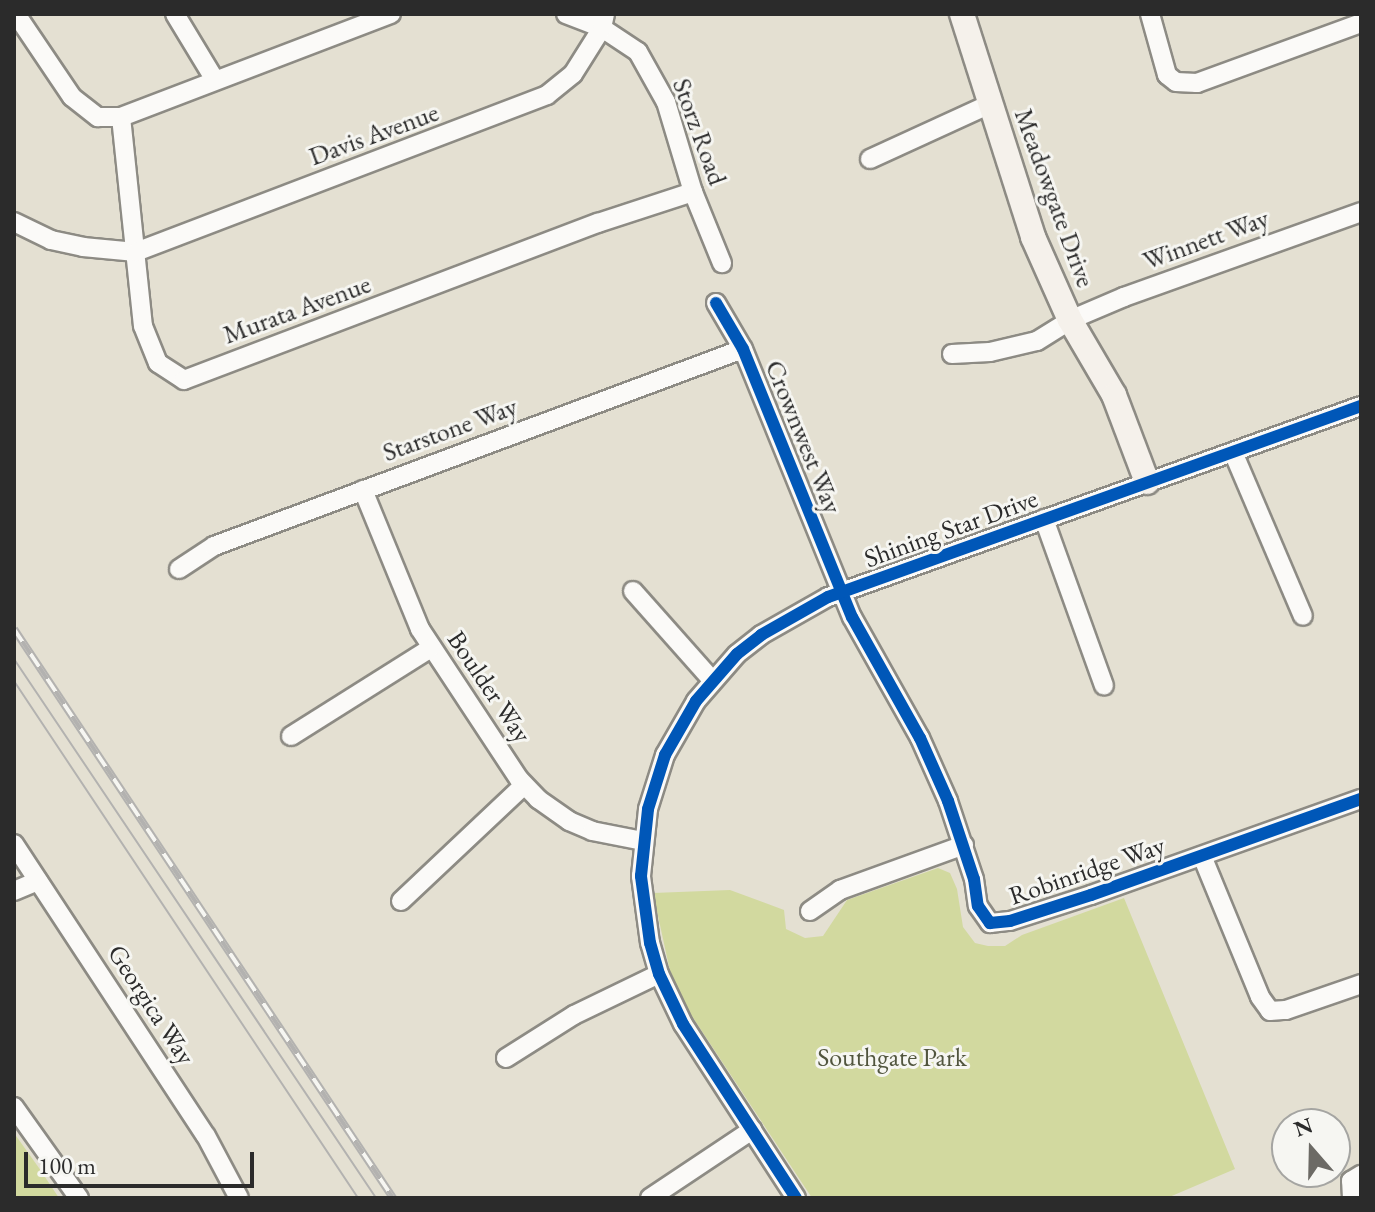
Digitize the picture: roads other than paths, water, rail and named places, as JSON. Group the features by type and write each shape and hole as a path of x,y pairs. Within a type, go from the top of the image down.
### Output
{"street":[{"path":"16,14 72,97 98,117 121,117 215,80 346,22 391,14"},
{"path":"175,14 215,80"},
{"name":"Storz Road","path":"566,14 604,21 638,52 666,102 693,192 722,263"},
{"name":"Meadowgate Drive","path":"962,14 1033,237 1070,320 1114,395 1147,482"},
{"path":"1150,14 1167,75 1176,82 1197,83 1361,23"},
{"name":"Davis Avenue","path":"136,252 547,95 573,74 604,21"},
{"path":"870,159 990,104"},
{"name":"Murata Avenue","path":"121,117 143,326 158,363 184,380 598,223 693,192"},
{"name":"Winnett Way","path":"952,354 1012,348 1037,341 1070,320 1124,297 1361,212"},
{"path":"14,222 51,240 83,247 136,252"},
{"name":"Crownwest Way","path":"716,303 743,349 842,592"},
{"name":"Starstone Way","path":"179,569 214,546 743,349"},
{"name":"Shining Star Drive","path":"796,1198 683,1024 659,974 643,907 643,841 648,809 665,755 679,727 712,680 761,635 791,615 842,592 1361,406"},
{"path":"1233,452 1303,616"},
{"name":"Boulder Way","path":"363,490 404,597 431,648 524,785 569,821 592,831 643,841"},
{"path":"1044,519 1104,686"},
{"path":"633,591 712,680"},
{"name":"Robinridge Way","path":"842,592 869,649 920,738 964,845 978,906 990,923 1024,917 1361,799"},
{"path":"291,736 431,648"},
{"path":"401,901 524,785"},
{"name":"Georgica Way","path":"14,844 206,1136 239,1198"},
{"path":"810,911 840,890 964,845"},
{"path":"1202,856 1260,997 1270,1011 1286,1010 1361,984"},
{"path":"14,891 38,881"},
{"path":"506,1058 574,1015 659,974"},
{"path":"14,1107 79,1198"},
{"path":"650,1198 752,1130"},
{"path":"1352,1198 1351,1181 1361,1175"}],"tram line":[{"path":"14,659 376,1198"},
{"path":"14,681 358,1198"}],"railway":[{"path":"14,629 393,1198"}],"park label":[{"name":"Southgate Park","path":"892,1058"}]}
